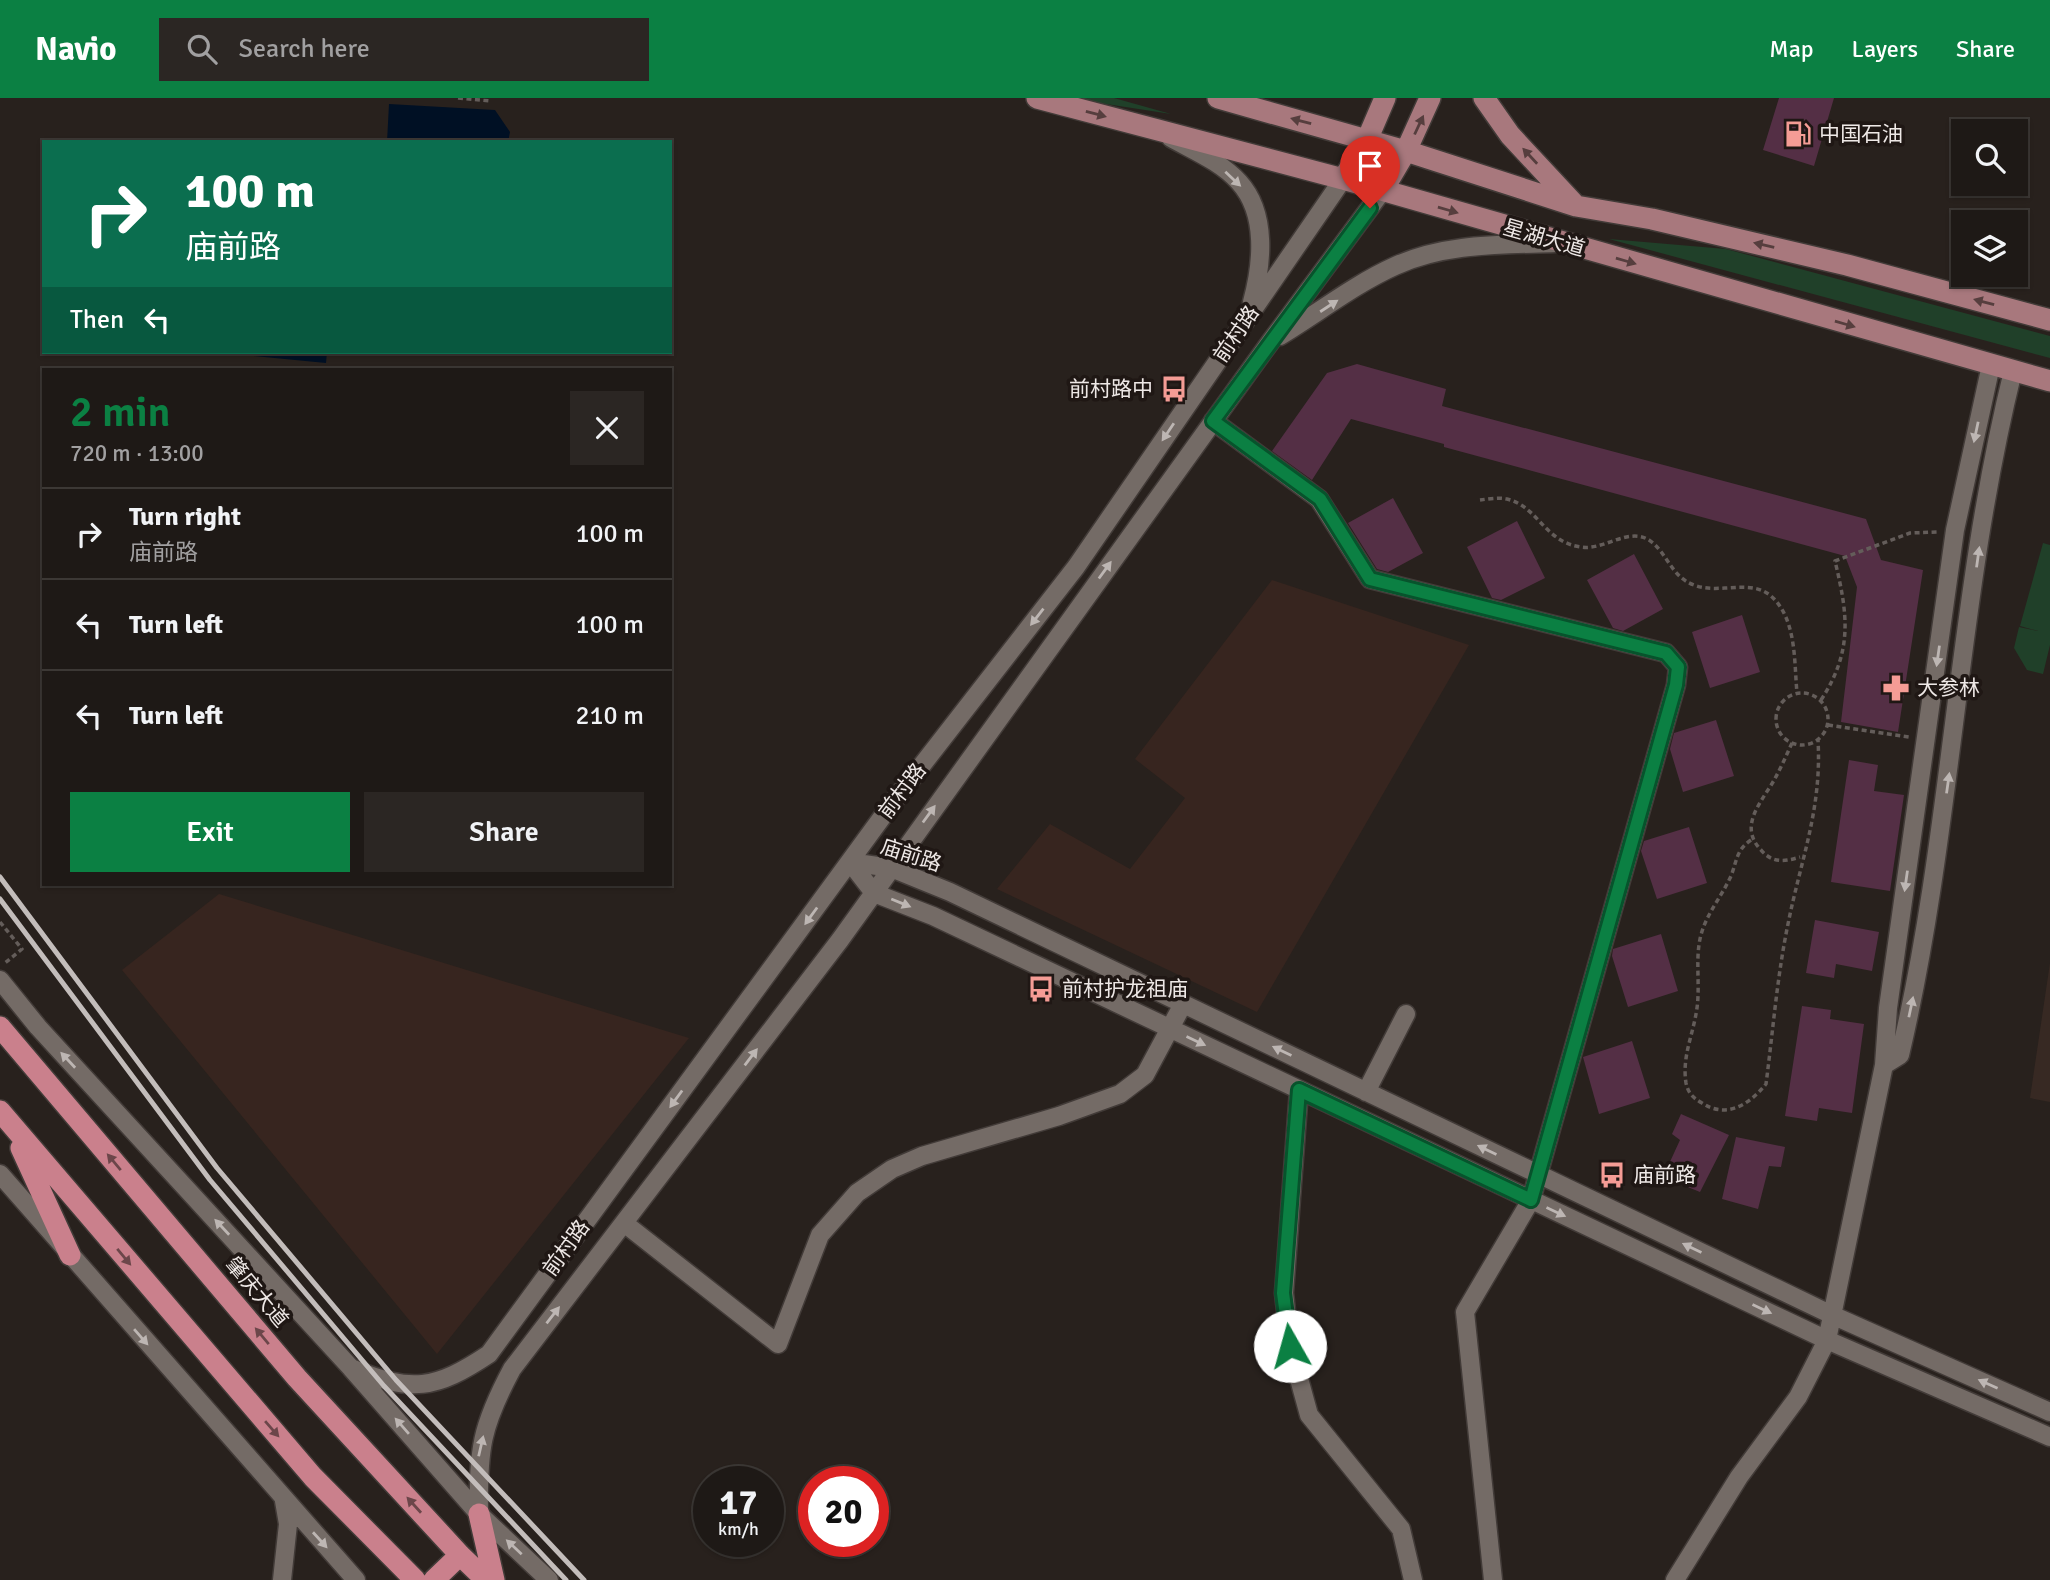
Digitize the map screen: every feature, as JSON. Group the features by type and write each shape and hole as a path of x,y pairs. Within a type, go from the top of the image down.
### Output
{"highway":[{"name":"肇庆大道","path":"0,1027 297,1378 486,1580"},
{"path":"5,1117 70,1255"},
{"path":"5,1117 313,1477 415,1580"},
{"path":"479,1514 494,1580"},
{"path":"434,1580 460,1555"}],"main road":[{"name":"星湖大道","path":"1037,98 1383,190 1560,243 2050,381"},
{"path":"1226,101 1268,98"},
{"name":"前村路","path":"1343,179 1367,140 1385,98"},
{"name":"前村路","path":"1383,190 1406,151 1430,98"},
{"path":"1484,98 1510,135 1576,206"},
{"name":"星湖大道","path":"1226,101 1406,151 1576,206 1652,219 1821,259 2050,320"}],"street":[{"path":"1155,130 1222,169 1240,183 1254,210 1261,240 1259,275 1249,315"},
{"name":"前村路","path":"351,1368 385,1382 415,1386 456,1377 489,1354 850,862 1076,567 1343,179"},
{"name":"前村路","path":"479,1514 478,1459 487,1420 512,1369 874,893 1270,341 1383,190"},
{"path":"1270,341 1359,286 1413,259 1444,250 1560,243"},
{"path":"1675,1580 1739,1477 1798,1397 1826,1340 1884,1065 1888,1008 1955,530 1991,365"},
{"path":"1884,1065 1900,1055 1913,1003 1940,839 1991,460 2014,372"},
{"path":"1213,421 1320,499 1370,579 1666,653 1678,667 1676,685 1531,1200 1465,1312 1493,1580"},
{"name":"庙前路","path":"850,862 891,869 950,892 1832,1315 2050,1412"},
{"name":"庙前路","path":"850,862 874,893"},
{"path":"874,893 933,916 1826,1340 2050,1437"},
{"path":"0,980 38,1027 351,1368 479,1514 549,1580"},
{"path":"624,1223 778,1344 820,1234 858,1193 892,1169 922,1156 1059,1116 1120,1094 1145,1075 1183,1004"},
{"path":"1366,1092 1406,1014"},
{"path":"1299,1090 1283,1293 1290,1346 1309,1415 1401,1529 1413,1580"},
{"path":"0,1174 356,1580"},
{"path":"282,1580 288,1524 284,1501"}],"path":[{"path":"458,98 490,101"},
{"path":"1480,500 1505,498 1533,513 1547,532 1583,548 1635,536 1648,539 1674,572 1691,584 1712,590 1747,587 1761,589 1773,598 1792,636 1797,693"},
{"path":"1821,701 1835,678 1845,638 1845,609 1835,561 1910,533 1955,530"},
{"path":"1751,840 1735,858 1732,874 1705,919 1700,939 1698,999 1685,1060 1686,1084 1692,1098 1712,1110 1739,1107 1755,1098 1766,1084 1780,971 1802,857 1811,836 1816,811 1818,740 1828,725 1828,716 1821,701 1814,695 1797,693 1783,701 1776,716 1780,732 1792,743 1801,745 1818,740"},
{"path":"1828,725 1927,740"},
{"path":"1792,743 1774,781 1755,809 1750,823 1751,840 1767,857 1775,861 1802,857"},
{"path":"0,922 22,948 0,968"}],"shaded area":[{"path":"1272,580 1469,645 1257,1012 997,889 1050,824 1130,869 1185,798 1135,759"},
{"path":"219,894 689,1038 437,1354 122,970"},
{"path":"2050,963 2050,1102 2030,1098"}],"green space":[{"path":"1067,98 1114,98 1171,114"},
{"path":"1609,239 1726,249 2050,336 2050,358"},
{"path":"2043,543 2050,545 2050,645 2043,674 2027,670 2014,648 2019,627 2038,631 2020,626"}],"water":[{"path":"389,104 495,110 510,132 508,140 387,140"},
{"path":"234,354 327,354 326,363"}],"building":[{"path":"1779,98 1834,98 1814,166 1763,150"},
{"path":"1357,364 1446,389 1442,406 1866,519 1881,560 1923,570 1898,732 1841,722 1857,587 1845,556 1444,447 1444,444 1351,419 1312,480 1272,451 1327,373"},
{"path":"1393,498 1423,553 1388,572 1377,569 1348,523"},
{"path":"1517,521 1545,578 1501,600 1492,598 1467,547"},
{"path":"1634,554 1663,609 1623,631 1613,628 1587,580"},
{"path":"1742,615 1760,672 1710,688 1692,632"},
{"path":"1716,720 1734,776 1683,792 1670,749 1674,733"},
{"path":"1849,760 1878,765 1874,791 1904,795 1890,891 1831,882"},
{"path":"1689,827 1707,883 1657,899 1641,851 1644,841"},
{"path":"1815,920 1879,932 1872,971 1836,964 1834,978 1806,973"},
{"path":"1661,934 1678,991 1628,1007 1612,956 1613,949"},
{"path":"1802,1006 1831,1010 1830,1019 1864,1024 1852,1113 1819,1108 1817,1121 1785,1116"},
{"path":"1632,1041 1650,1098 1599,1114 1583,1057"},
{"path":"1681,1114 1729,1135 1700,1192 1663,1177 1680,1140 1672,1134"},
{"path":"1736,1137 1785,1147 1781,1167 1769,1166 1758,1209 1722,1199"}],"railway":[{"path":"0,877 217,1168 396,1380 584,1580"},
{"path":"0,899 210,1180 384,1386 566,1580"}],"place":[{"name":"中国石油","path":"1798,134"},
{"name":"前村路中","path":"1174,389"},
{"name":"大参林","path":"1896,688"},
{"name":"前村护龙祖庙","path":"1041,989"},
{"name":"庙前路","path":"1612,1175"}],"route":[{"path":"1290,1346 1283,1293 1299,1090 1531,1200 1676,685 1678,667 1666,653 1370,579 1320,499 1213,421 1370,208"}]}
